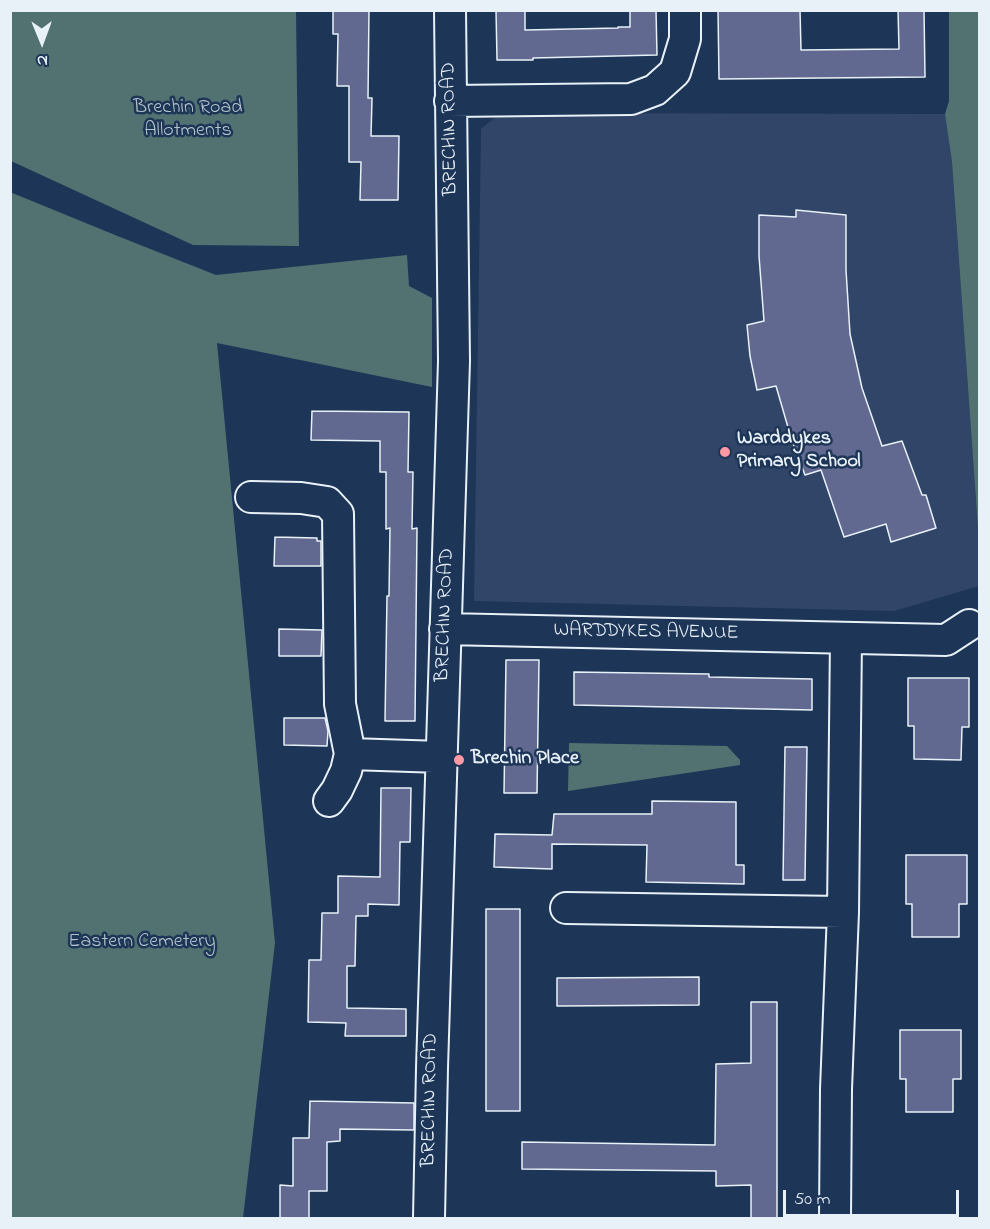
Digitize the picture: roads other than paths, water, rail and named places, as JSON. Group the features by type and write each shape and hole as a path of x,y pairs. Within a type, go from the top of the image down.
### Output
{"street":[{"name":"BRECHIN ROAD","path":"429,1218 430,1119 454,361 450,10"},
{"path":"450,101 632,99 655,90 675,72 685,39 685,10"},
{"path":"250,497 301,498 327,502 338,514 340,704 350,754 346,771 329,801"},
{"name":"WARDDYKES AVENUE","path":"446,629 946,640 969,625"},
{"path":"835,1218 836,1089 843,912 846,638"},
{"path":"350,754 441,758"},
{"path":"566,908 843,912"}],"place":[{"name":"Warddykes Primary School","path":"725,452"},
{"name":"Brechin Place","path":"459,760"}],"park label":[{"name":"Brechin Road Allotments","path":"188,120"},
{"name":"Eastern Cemetery","path":"142,943"}]}
